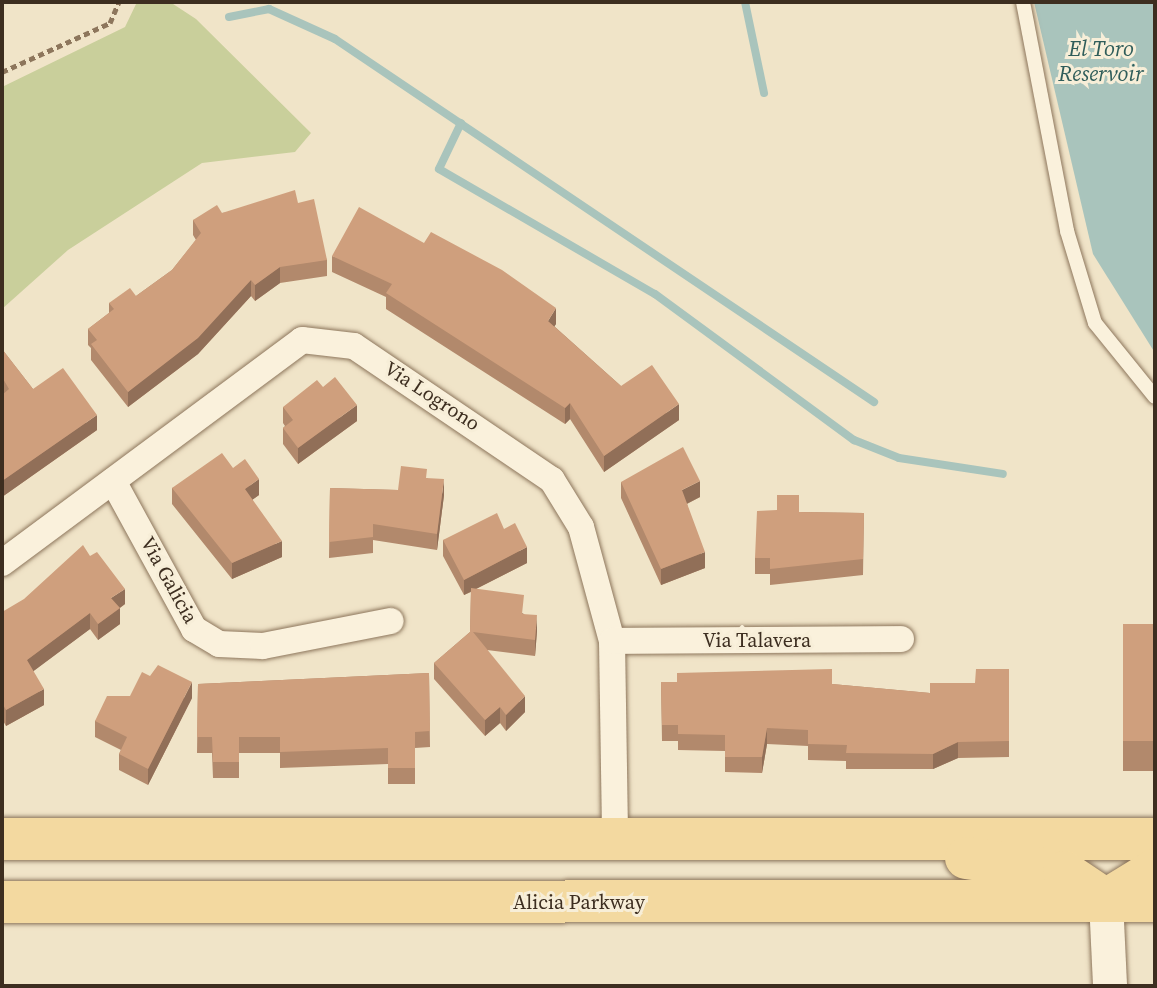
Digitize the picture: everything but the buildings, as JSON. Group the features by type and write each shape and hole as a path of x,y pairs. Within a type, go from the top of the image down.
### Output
{"main road":[{"path":"2,839 1155,839"},
{"path":"908,839 1006,868 1064,872 1106,900 1155,870"},
{"name":"Alicia Parkway","path":"2,902 1155,901"}],"street":[{"name":"Via Logrono","path":"2,563 302,340 354,346 552,480 600,577 612,641 615,839"},
{"name":"Via Galicia","path":"113,481 194,629 219,644 263,646 391,621"},
{"name":"Via Talavera","path":"612,641 901,639"},
{"path":"1106,900 1110,986"}],"lane":[{"path":"1023,2 1067,231 1095,323 1155,397"}],"path":[{"path":"2,72 110,23 119,2"}],"green space":[{"path":"137,2 170,2 196,19 311,133 295,152 202,163 68,250 2,309 2,87 125,27"}],"water":[{"name":"El Toro Reservoir","path":"1034,2 1155,2 1155,353 1093,254"}],"waterway":[{"path":"745,2 764,93"},
{"path":"229,17 269,9 335,39 874,402"},
{"path":"461,123 439,169 655,294 854,440 899,458 1003,474"}]}
